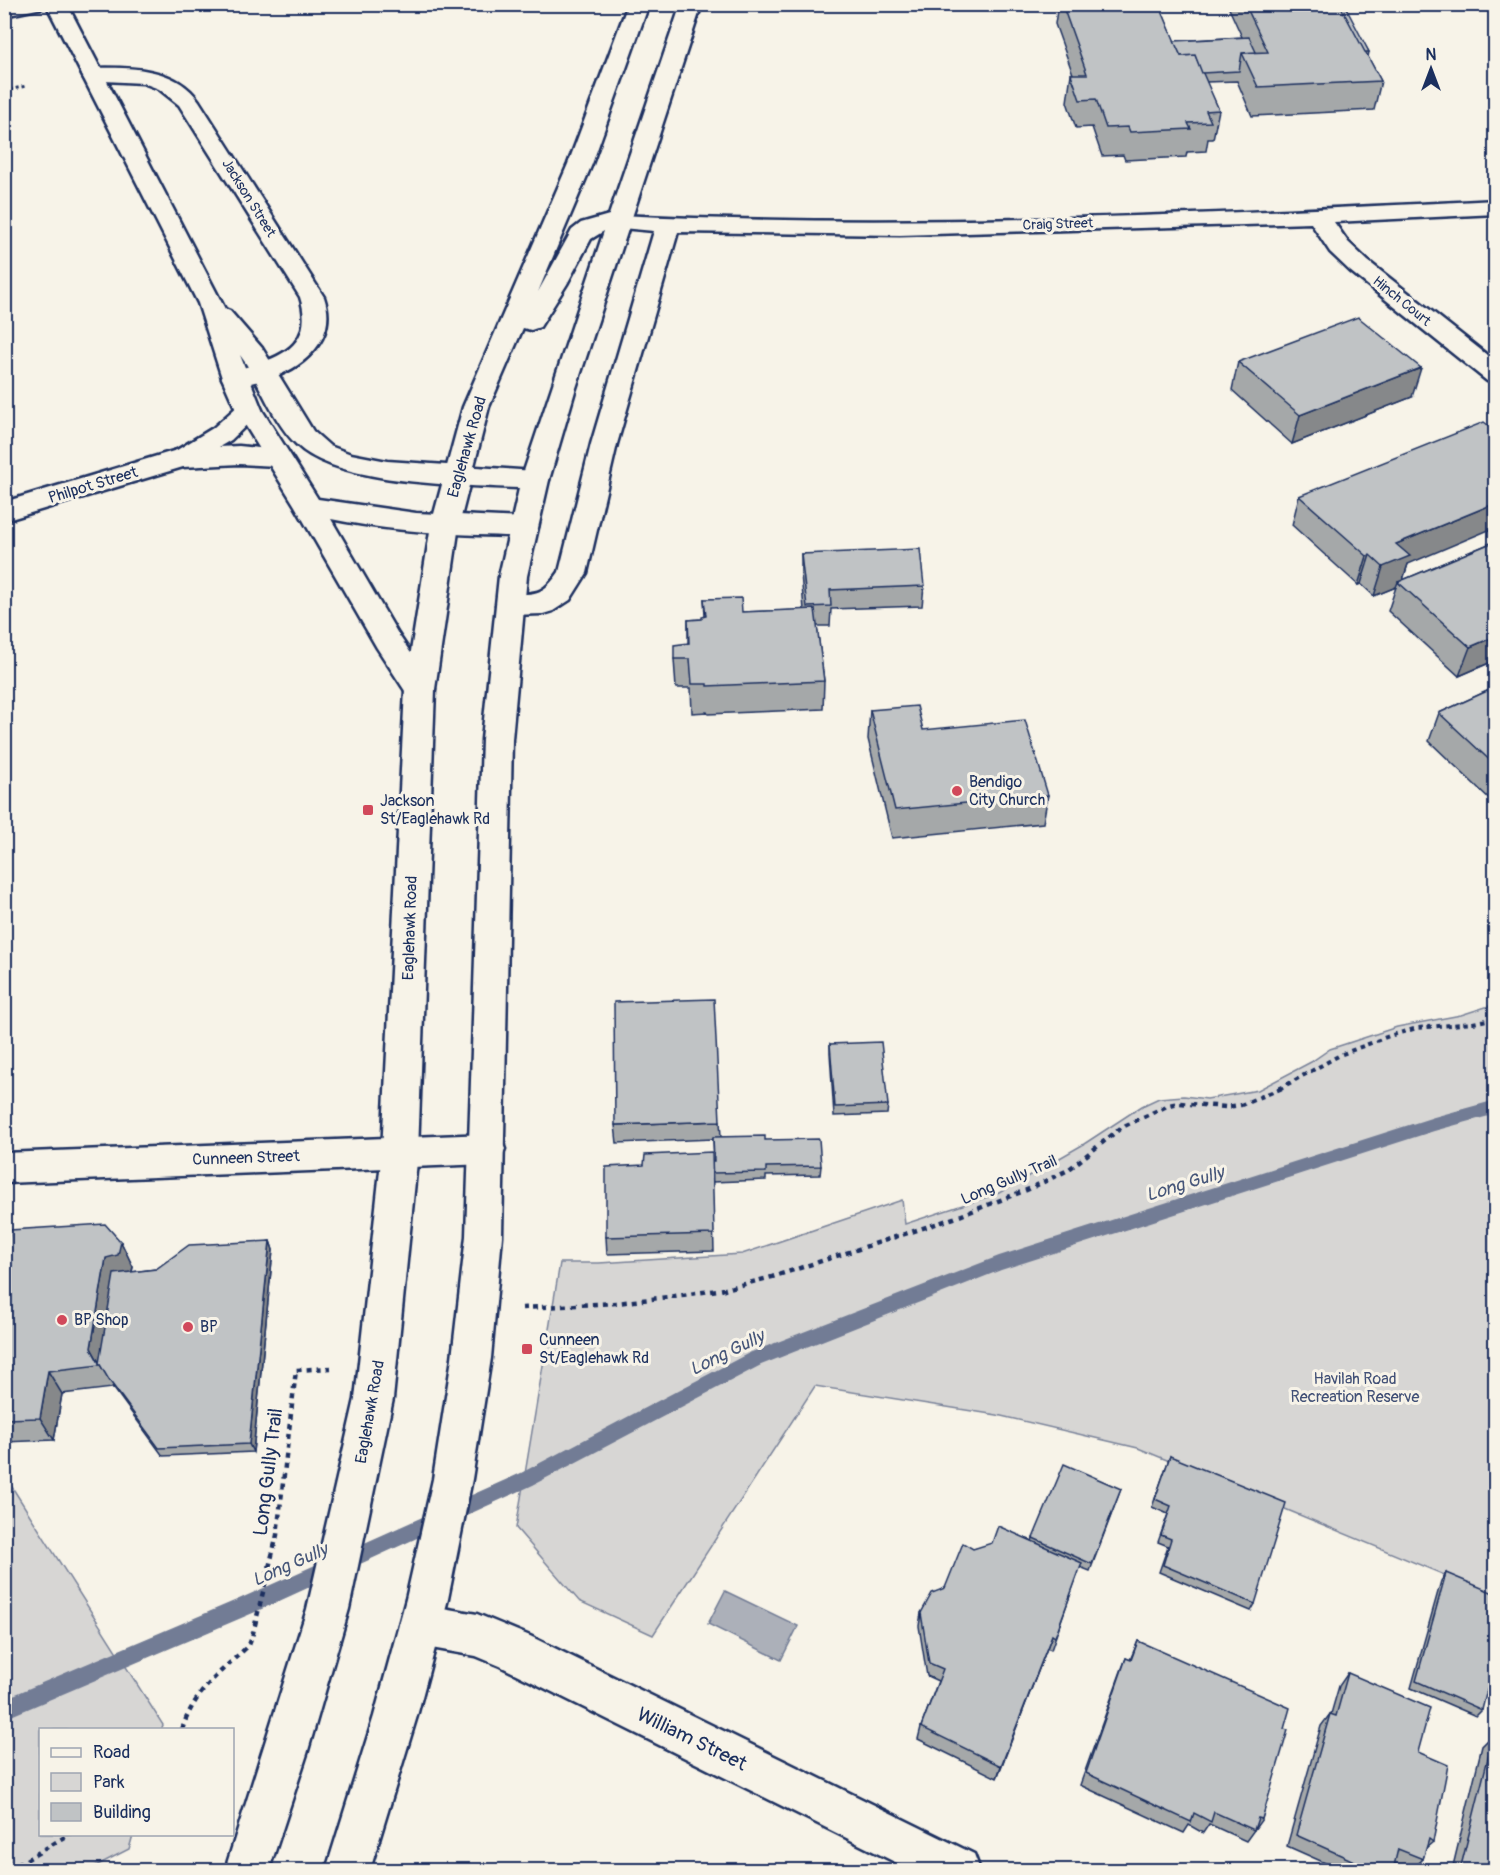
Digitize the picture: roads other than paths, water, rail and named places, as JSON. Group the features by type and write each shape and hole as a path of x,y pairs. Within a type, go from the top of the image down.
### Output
{"street":[{"name":"Eaglehawk Road","path":"247,1870 285,1754 328,1609 350,1516 379,1367 400,1152 420,688 445,525 476,407 575,174 639,4"},
{"path":"348,1870 400,1701 436,1561 455,1468 479,1308 487,1149 496,748 527,604 513,576 535,480 568,371 692,4"},
{"path":"4,10 53,5 93,75 210,303 235,378 249,410 309,506 387,641 420,688"},
{"name":"Jackson Street","path":"93,75 116,74 153,78 168,83 179,91 312,297 317,308 317,321 309,341 296,355 280,366 235,378"},
{"name":"Craig Street","path":"476,407 555,284 581,235 589,228 603,223 936,228 1319,217 1496,207"},
{"name":"Hinch Court","path":"1319,217 1333,240 1359,266 1496,375"},
{"path":"527,604 560,593 573,573 604,444 668,225"},
{"path":"210,303 265,371 293,422 321,452 363,466 422,474 535,480"},
{"name":"Philpot Street","path":"4,512 181,458 222,434 249,410"},
{"name":"Philpot Street","path":"181,458 239,455 278,457"},
{"path":"309,506 363,518 445,525 524,526"},
{"name":"Cunneen Street","path":"4,1168 487,1149"},
{"name":"William Street","path":"420,1625 477,1635 515,1651 958,1870"}],"waterway":[{"name":"Long Gully","path":"4,1709 246,1606 527,1479 755,1359 999,1263 1434,1124 1496,1107"}],"place":[{"name":"Bendigo City Church","path":"957,791"},
{"name":"Jackson St/Eaglehawk Rd","path":"368,810"},
{"name":"BP Shop","path":"62,1320"},
{"name":"BP","path":"188,1327"},
{"name":"Cunneen St/Eaglehawk Rd","path":"527,1349"}],"park label":[{"name":"Havilah Road Recreation Reserve","path":"1355,1388"}]}
